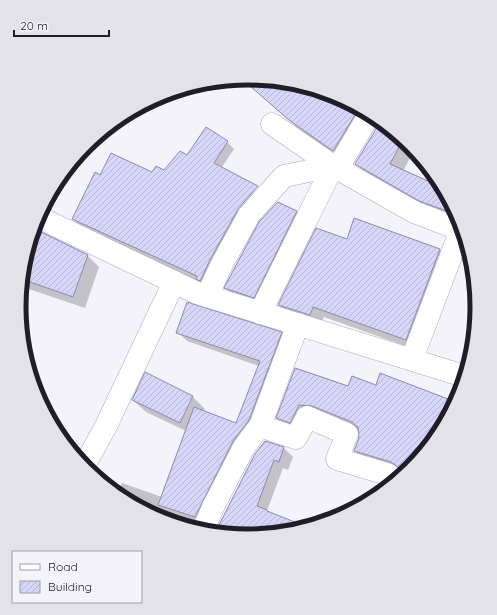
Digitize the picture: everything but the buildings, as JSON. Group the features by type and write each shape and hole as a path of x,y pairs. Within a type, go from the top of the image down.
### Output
{"street":[{"path":"260,313 335,168 367,119"},
{"path":"272,124 335,168 414,212 455,226"},
{"path":"207,296 222,264 249,215 284,176 335,168"},
{"path":"44,220 196,293 460,375"},
{"path":"412,359 459,236"},
{"path":"87,461 106,426 174,282"},
{"path":"205,526 244,447 260,426 298,324"},
{"path":"260,426 296,438 306,417 347,434 337,459 387,474 392,477"}]}
